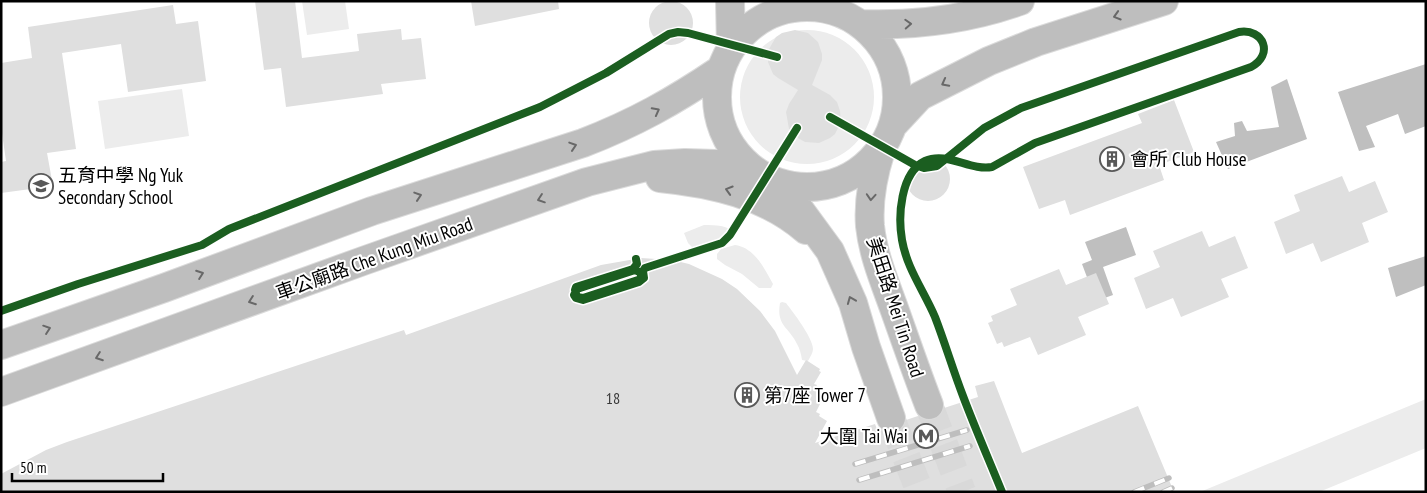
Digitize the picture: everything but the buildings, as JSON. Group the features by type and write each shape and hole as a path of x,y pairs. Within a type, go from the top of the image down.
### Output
{"main road":[{"path":"730,1 725,58 716,98 717,112 721,126 734,151 765,177"},
{"name":"車公廟路 Che Kung Miu Road","path":"860,24 893,25 934,22 975,15 1020,1"},
{"name":"車公廟路 Che Kung Miu Road","path":"1,392 587,182 654,165 716,164 808,188 836,183 861,170 881,150 894,124 920,96 989,61 1036,42 1164,1"},
{"name":"車公廟路 Che Kung Miu Road","path":"1,345 164,288 372,211 612,132 668,104 725,58 752,24 778,11 792,8 828,6 860,24 880,44 893,68 898,96 894,124"},
{"name":"美田路 Mei Tin Road","path":"881,150 871,186 870,214 872,240 875,255 929,405"},
{"name":"美田路 Mei Tin Road","path":"765,177 800,210 830,251 853,303 891,418"},
{"path":"587,182 624,178 656,178 708,184 732,191 778,211 802,226 830,251"}],"shaded area":[{"path":"302,1 345,1 349,29 307,35"},
{"path":"807,30 833,35 855,49 869,71 874,97 869,123 855,145 833,159 807,164 781,159 759,145 745,123 740,97 745,71 759,49 781,35"},
{"path":"1426,64 1426,126 1405,134 1398,114 1366,126 1375,147 1359,151 1338,92"},
{"path":"1287,79 1307,139 1228,169 1216,142 1235,136 1234,123 1242,121 1247,131 1279,127 1271,87"},
{"path":"182,89 189,136 105,149 98,101"},
{"path":"704,225 725,227 735,233 696,251 688,243 684,233"},
{"path":"1126,227 1136,255 1103,267 1113,295 1096,301 1082,264 1092,260 1085,242"},
{"path":"735,245 753,254 773,284 771,288 759,288 742,274 717,259 717,254 721,249"},
{"path":"1426,256 1426,285 1396,297 1388,268"},
{"path":"780,303 786,303 810,338 813,349 808,361 802,360 794,338 782,322 779,311"},
{"path":"1426,399 1426,448 1319,492 1200,492"}],"tunnel":[{"path":"929,405 962,492"},
{"path":"891,418 920,492"}],"railway":[{"path":"855,464 967,430"},
{"path":"859,480 970,446"},
{"path":"1134,492 1169,478"},
{"path":"1163,492 1172,488"}],"cycle path":[{"path":"1,311 78,284 202,245 229,229 540,107 606,73 669,34 678,32 688,33 777,57"},
{"path":"830,117 915,165 924,168 937,166 984,128 1021,108 1239,32 1255,34 1263,44 1262,56 1251,67 1035,143 992,167 975,166 950,160 942,158 925,161 917,167 910,175 903,196 900,220 904,251 935,317 959,386 1002,492"},
{"path":"636,259 637,264 633,269 576,287 575,290 577,297 583,298 641,279 641,273 635,270 577,289 574,295 576,298 583,300 639,282 644,278 643,271 645,268 722,243 730,235 797,128"}],"place":[{"name":"會所 Club House","path":"1112,159"},
{"name":"五育中學 Ng Yuk Secondary School","path":"41,186"},
{"name":"第7座 Tower 7","path":"747,395"},
{"name":"大圍 Tai Wai","path":"926,436"}]}
